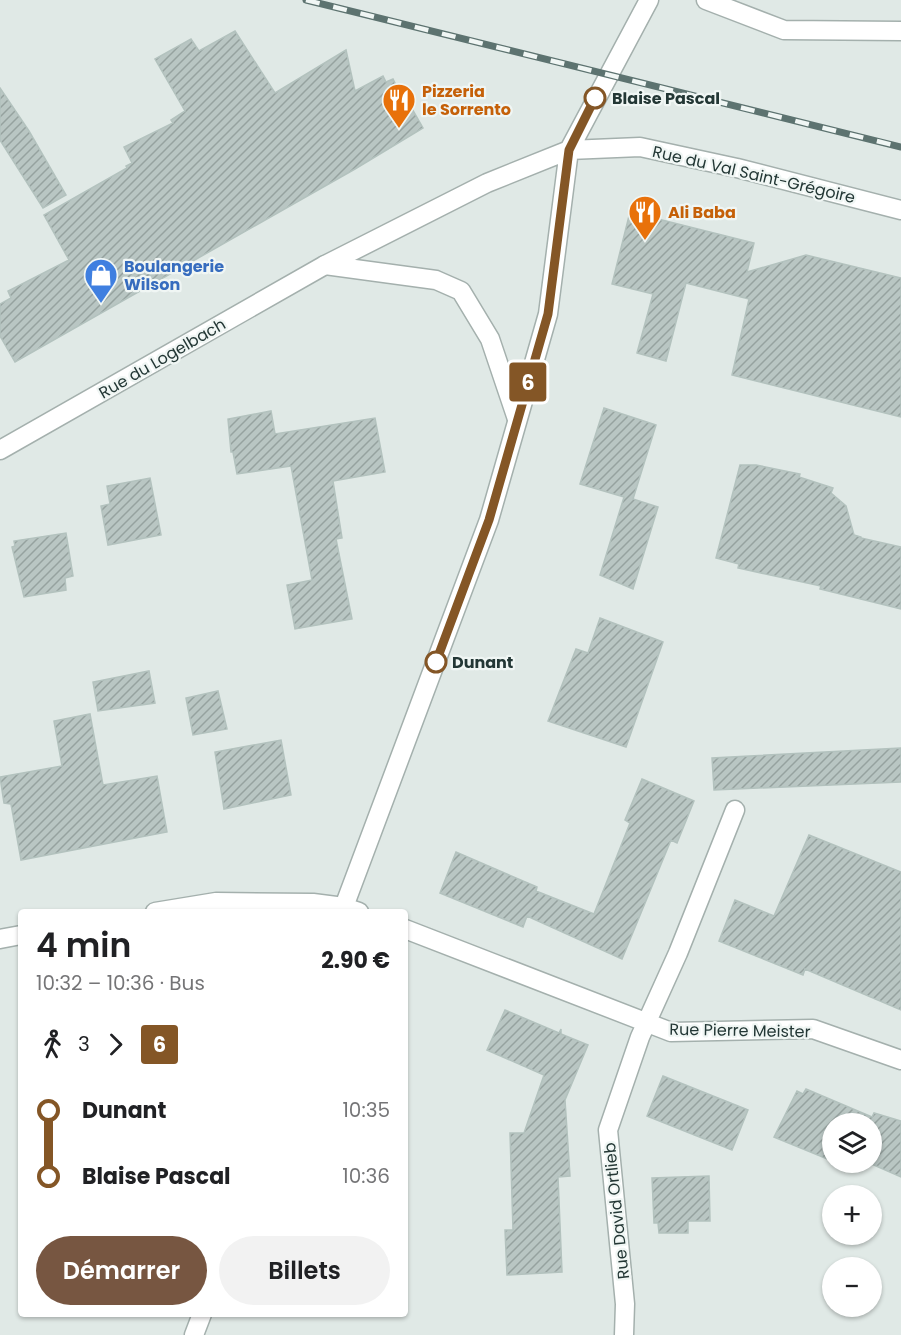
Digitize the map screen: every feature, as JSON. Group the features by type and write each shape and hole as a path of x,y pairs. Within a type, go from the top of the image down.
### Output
{"street":[{"path":"348,909 489,520 548,314 569,150 649,0"},
{"path":"706,0 784,30 901,31"},
{"name":"Rue du Val Saint-Grégoire","path":"569,150 640,147 736,168 901,210"},
{"name":"Rue du Logelbach","path":"0,450 325,265 487,183 569,150"},
{"path":"325,265 436,280 461,291 490,339 518,419"},
{"name":"Rue Pierre Meister","path":"647,1023 678,953 735,810"},
{"path":"173,909 216,902 314,903 343,909"},
{"name":"Rue Pierre Meister","path":"408,930 671,1032 813,1029 901,1060"},
{"path":"0,939 18,936"},
{"name":"Rue David Ortlieb","path":"624,1335 625,1304 608,1130 647,1023"},
{"path":"194,1335 200,1317"}],"building":[{"path":"235,31 275,93 346,50 355,91 383,76 386,82 393,79 423,128 15,362 0,336 0,304 11,298 8,291 69,260 44,215 127,168 126,166 132,163 124,147 173,123 171,120 185,111 155,59 191,39 199,51"},
{"path":"0,88 29,131 66,195 43,208 0,140"},
{"path":"630,212 754,243 747,272 806,255 901,278 901,417 732,375 749,299 686,283 666,361 637,353 653,294 612,284"},
{"path":"604,408 656,425 633,499 658,507 633,589 600,575 624,497 580,484"},
{"path":"271,411 275,434 375,418 385,472 333,481 342,538 336,539 352,619 295,629 287,585 312,580 291,466 237,474 233,452 231,452 228,419"},
{"path":"740,465 756,465 800,474 799,477 833,488 831,493 846,506 854,535 901,547 901,609 820,589 821,586 738,568 739,564 716,558"},
{"path":"150,478 161,535 108,545 101,506 110,504 107,486"},
{"path":"66,533 73,576 65,578 66,590 24,597 12,547 15,546 14,541"},
{"path":"600,618 663,642 626,747 548,721 576,649 588,653"},
{"path":"149,671 155,703 98,711 93,682"},
{"path":"218,691 227,729 193,735 186,698"},
{"path":"90,714 103,785 157,776 167,832 21,860 11,804 4,803 0,777 62,766 54,721"},
{"path":"281,740 291,795 224,809 215,752"},
{"path":"901,748 901,782 714,790 712,758"},
{"path":"642,779 694,801 677,843 671,840 622,959 527,916 523,927 440,893 456,852 537,887 536,891 594,914 630,823 625,820"},
{"path":"809,835 901,872 901,1010 805,969 803,975 719,941 735,900 774,916"},
{"path":"505,1010 559,1033 561,1029 561,1034 588,1045 565,1100 570,1176 558,1177 562,1272 507,1275 505,1230 513,1230 510,1133 524,1133 544,1075 487,1050"},
{"path":"663,1076 748,1110 732,1150 647,1116"},
{"path":"806,1089 863,1113 822,1113 822,1157 774,1137 797,1091 803,1094"},
{"path":"882,1115 901,1121 901,1177 882,1169"},
{"path":"709,1176 710,1221 688,1221 688,1233 659,1233 658,1223 654,1223 652,1178"}],"railway":[{"path":"306,0 901,147"}],"bus line":[{"name":"6","path":"436,662 489,520 548,314 569,150 595,98"}],"place":[{"name":"Blaise Pascal","path":"595,98"},
{"name":"Pizzeria le Sorrento","path":"399,129"},
{"name":"Ali Baba","path":"645,241"},
{"name":"Boulangerie Wilson","path":"101,304"},
{"name":"Dunant","path":"436,662"}]}
